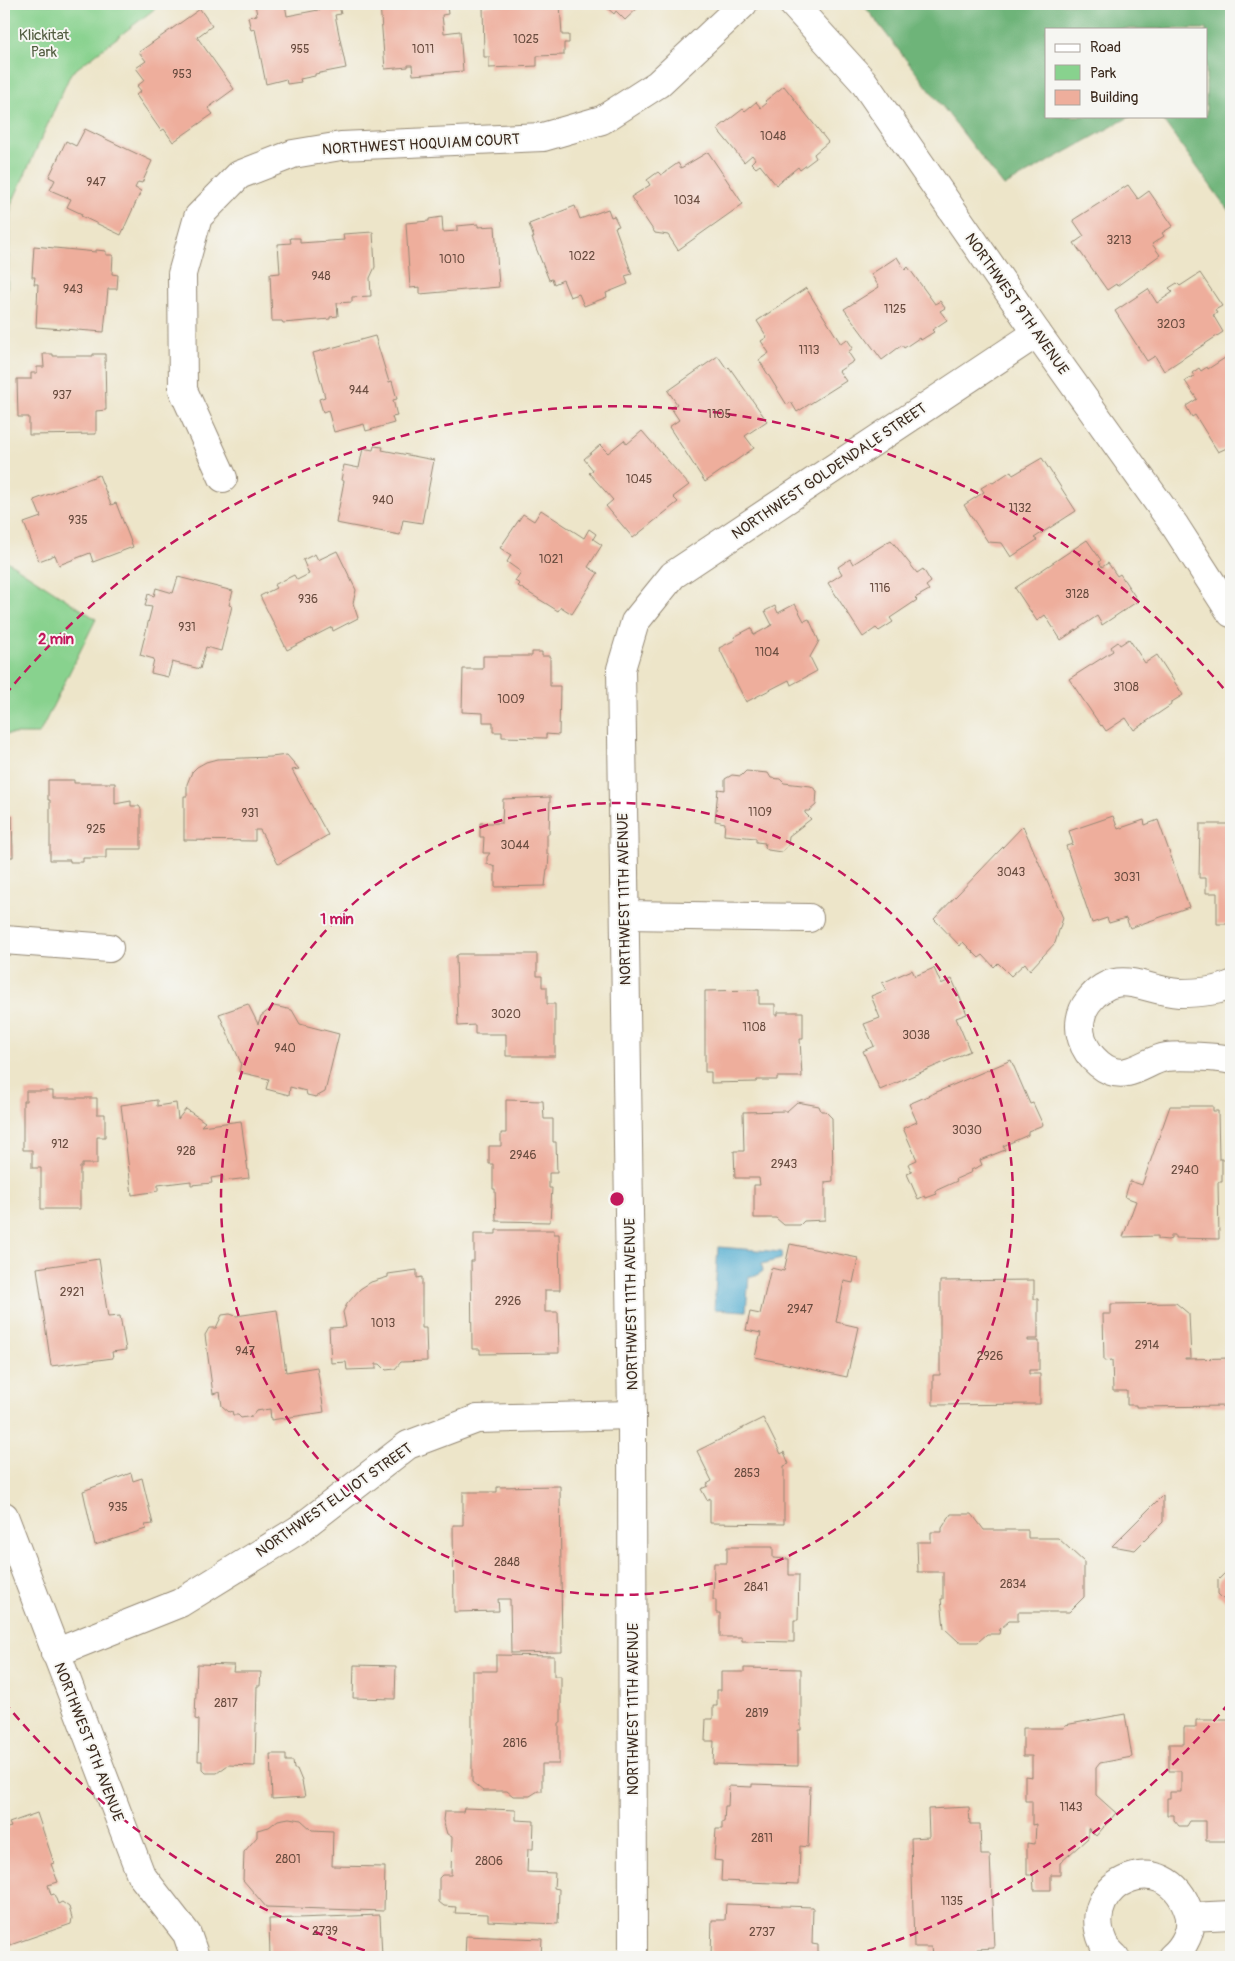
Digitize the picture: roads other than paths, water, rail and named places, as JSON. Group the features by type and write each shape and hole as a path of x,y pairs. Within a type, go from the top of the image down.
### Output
{"street":[{"name":"NORTHWEST HOQUIAM COURT","path":"223,478 182,390 182,274 198,218 239,175 293,154 341,146 543,137 602,120 658,84 743,4"},
{"name":"NORTHWEST 9TH AVENUE","path":"793,4 863,81 1037,333 1175,526 1231,613"},
{"name":"NORTHWEST GOLDENDALE STREET","path":"635,622 673,575 1037,333"},
{"name":"NORTHWEST 11TH AVENUE","path":"633,1957 632,1415 621,670 635,622"},
{"path":"625,915 809,918"},
{"path":"4,940 109,948"},
{"path":"1231,985 1220,990 1178,993 1136,983 1121,982 1106,986 1094,994 1084,1007 1080,1022 1081,1037 1087,1051 1097,1063 1110,1070 1126,1073 1166,1057 1231,1060"},
{"name":"NORTHWEST ELLIOT STREET","path":"55,1653 180,1603 298,1530 408,1445 477,1419 632,1415"},
{"name":"NORTHWEST 9TH AVENUE","path":"4,1516 141,1875 187,1934 195,1957"},
{"path":"1115,1957 1103,1944 1098,1926 1100,1908 1108,1892 1122,1880 1140,1875 1158,1877 1173,1886 1185,1899 1190,1917 1189,1934 1180,1951 1172,1957"},
{"path":"1190,1917 1231,1915"}],"water":[{"path":"718,1247 782,1252 781,1259 762,1264 763,1271 756,1276 749,1276 746,1311 714,1309"}],"park label":[{"name":"Klickitat Park","path":"44,44"}]}
